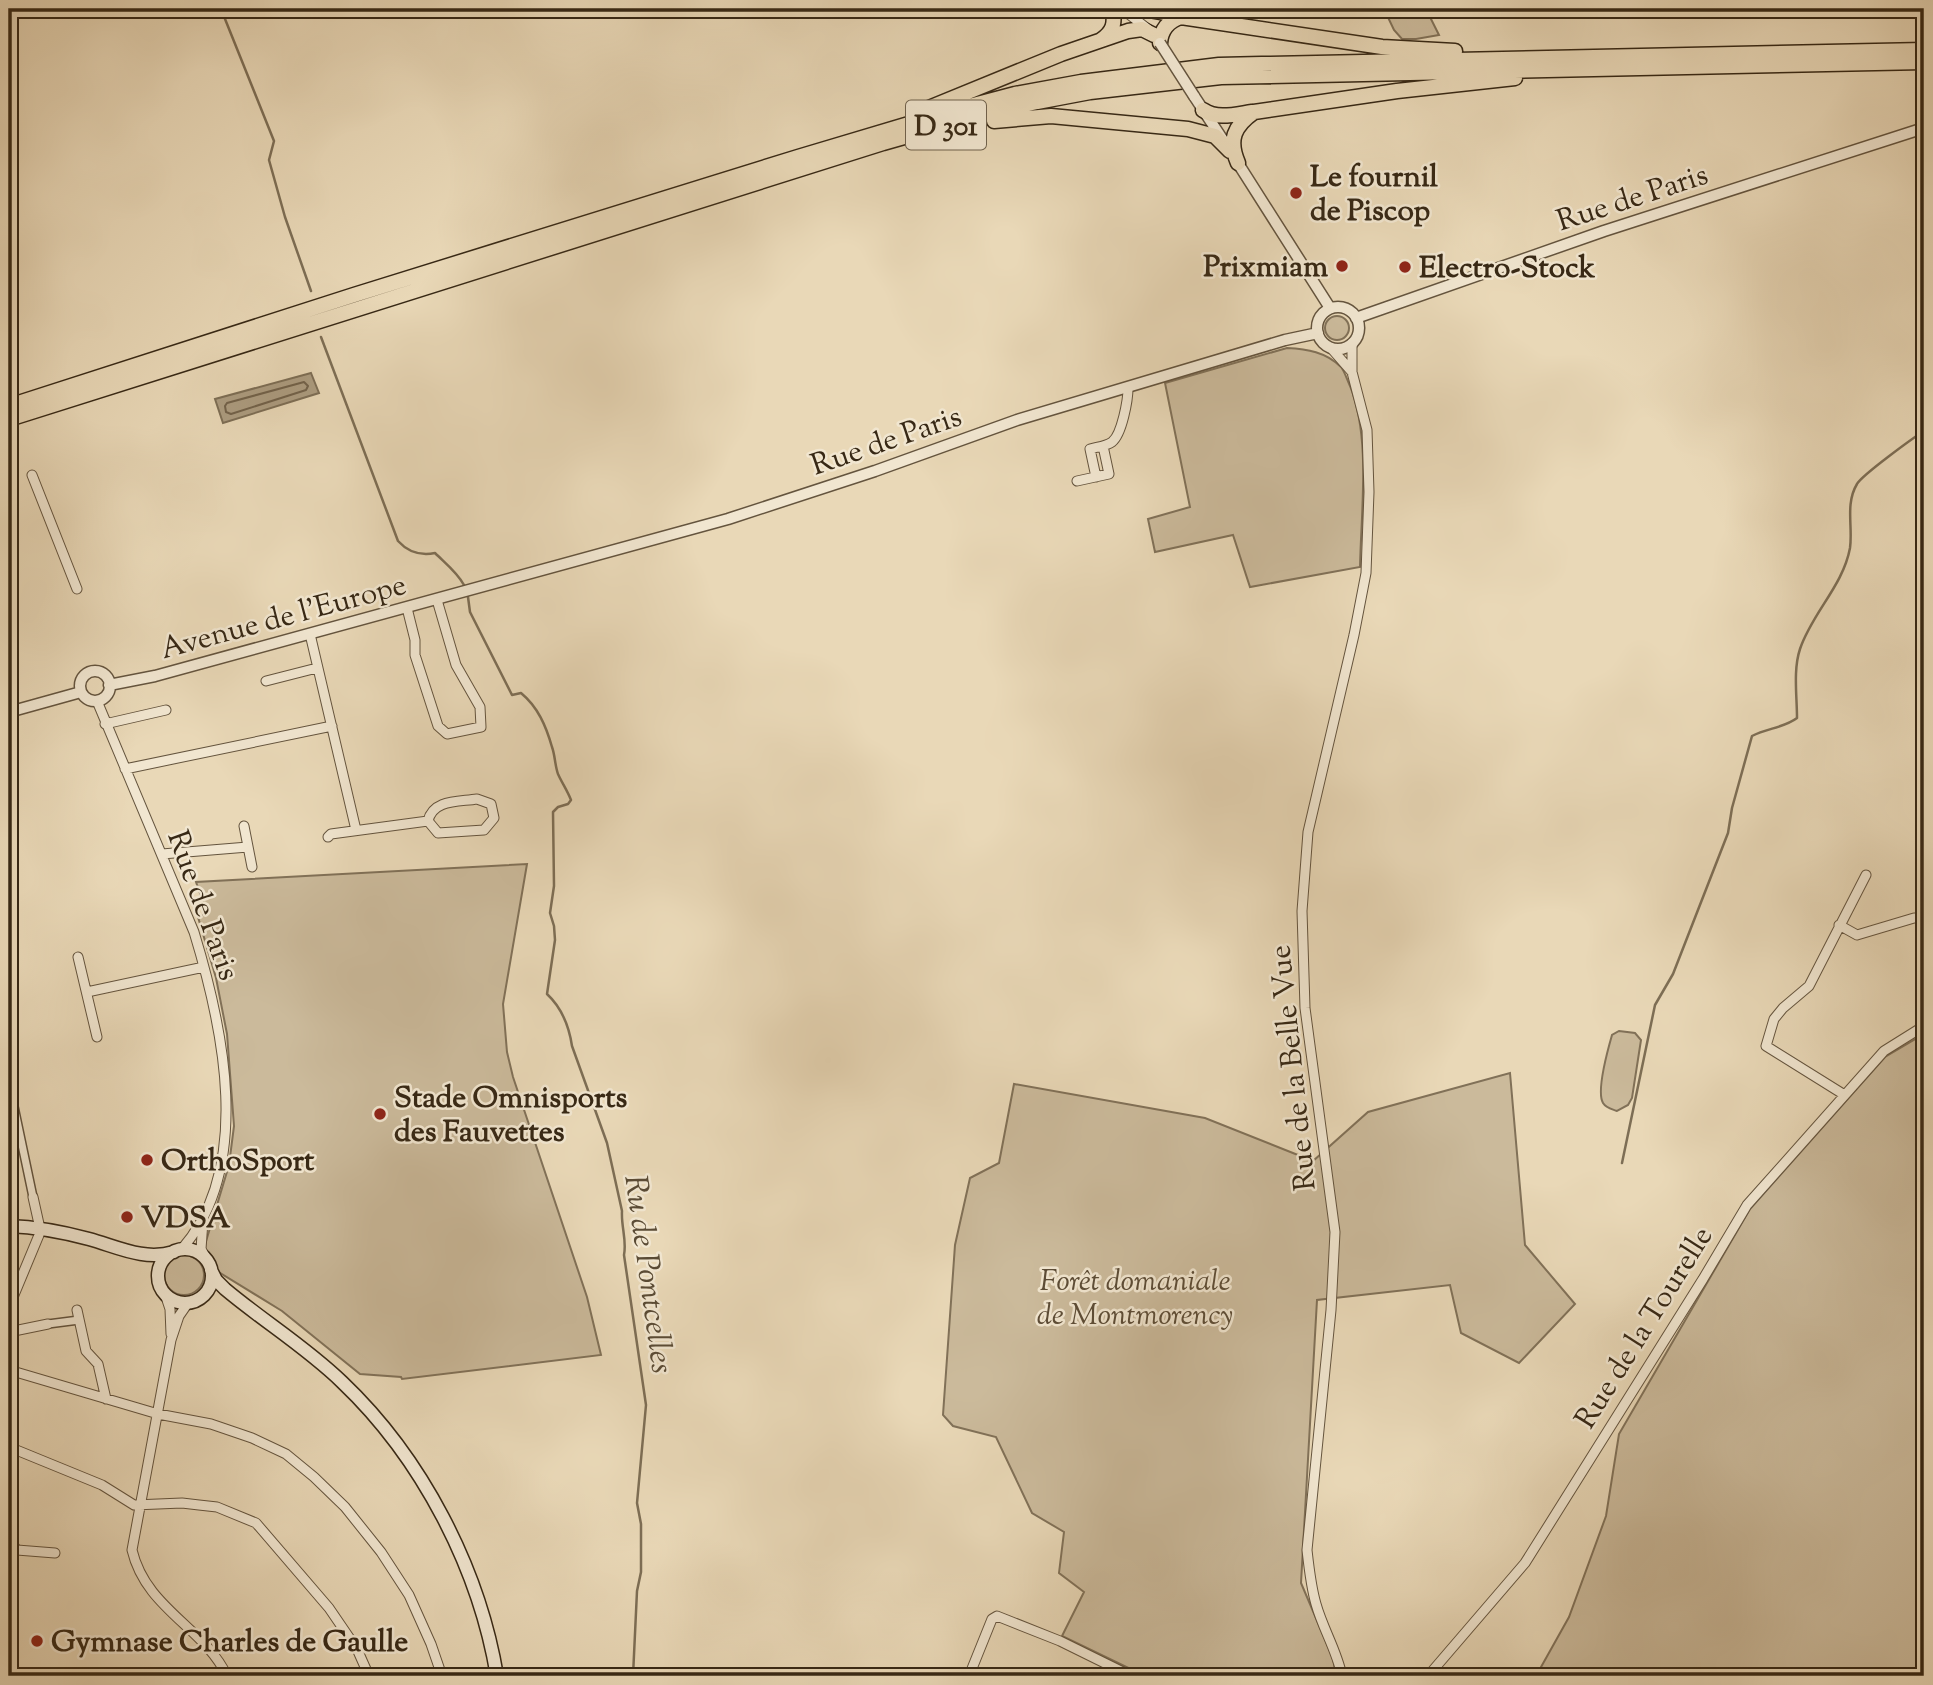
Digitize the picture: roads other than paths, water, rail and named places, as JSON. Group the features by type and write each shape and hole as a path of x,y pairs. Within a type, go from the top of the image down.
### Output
{"highway":[{"path":"1094,43 1111,32 1115,22 1112,9"},
{"path":"1143,9 1382,47 1575,57"},
{"path":"814,153 1060,54 1135,30 1142,29 1157,39 1172,20 1191,17"},
{"name":"D 301","path":"9,406 354,295 1015,94 1147,72 1219,65 1924,50"},
{"name":"D 301","path":"9,419 883,143 1037,102 1102,90 1222,77 1924,62"},
{"path":"1198,102 1210,114 1223,116 1490,80 1770,65"},
{"path":"1174,127 1193,121 1199,112 1198,102"},
{"path":"1234,157 1234,132 1244,119 1254,112"},
{"path":"883,143 1008,118 1065,117 1174,127 1208,133 1219,138 1234,157"}],"main road":[{"path":"9,1228 87,1239 143,1255 196,1252 209,1266 216,1280 243,1305 276,1326 323,1364 360,1400 392,1438 425,1486 468,1573 497,1676"},
{"path":"39,1232 137,1259 151,1269 171,1299 188,1303 213,1296 243,1305"},
{"path":"162,1289 159,1277 162,1263 177,1251"},
{"path":"202,1298 211,1285 209,1266"},
{"path":"486,1631 491,1676"}],"street":[{"path":"1122,9 1157,39 1330,308"},
{"name":"Rue de Paris","path":"1356,318 1604,231 1924,128"},
{"path":"1330,308 1348,309 1356,318 1359,331 1352,343 1342,348 1331,348 1318,333 1318,321 1330,308"},
{"name":"Rue de Paris","path":"469,589 728,519 875,471 1017,420 1285,340 1318,333"},
{"name":"Rue de la Belle Vue","path":"1342,1676 1316,1606 1307,1550 1331,1310 1335,1232 1305,1008 1302,911 1308,832 1366,573 1369,492 1367,429 1352,372 1352,343"},
{"name":"Rue de la Belle Vue","path":"1331,348 1352,372"},
{"path":"1077,481 1109,474 1103,446 1116,437 1128,401 1128,388"},
{"path":"32,475 77,589"},
{"name":"Avenue de l'Europe","path":"109,685 155,676 469,589"},
{"path":"407,608 415,640 415,654 442,732 456,734 481,727 480,707 456,665 437,600"},
{"path":"310,634 356,830"},
{"path":"266,681 317,668"},
{"path":"89,673 102,673 109,685 108,693 97,701 88,699 81,692 80,683 89,673"},
{"path":"9,712 81,692"},
{"name":"Rue de Paris","path":"97,701 194,932 204,967 221,1058 226,1131 221,1161 204,1216 201,1248 209,1266"},
{"path":"106,724 166,710"},
{"path":"125,769 332,726"},
{"path":"477,799 491,804 494,811 494,818 484,830 438,833 428,821 430,813 440,804 477,799"},
{"path":"328,838 331,834 428,821"},
{"path":"244,826 252,867"},
{"path":"162,854 247,847"},
{"path":"1843,1094 1766,1046 1774,1019 1809,986 1866,875"},
{"path":"1839,925 1857,935 1914,918 1924,918"},
{"path":"79,957 97,1037"},
{"path":"87,992 204,967"},
{"name":"Rue de la Tourelle","path":"1428,1676 1527,1559 1703,1279 1746,1205 1884,1051 1924,1026"},
{"path":"9,1098 12,1097 39,1232 9,1307"},
{"name":"Rue de Paris","path":"177,1251 204,1216"},
{"path":"162,1289 170,1309 171,1340"},
{"path":"188,1303 179,1316 171,1340 132,1550 136,1569 147,1586 209,1650 227,1676"},
{"path":"9,1332 78,1315 86,1351 98,1364 106,1399"},
{"path":"9,1370 158,1414 211,1424 252,1438 286,1454 345,1507 382,1552 409,1595 442,1676"},
{"path":"9,1447 102,1485 134,1505 200,1504 217,1507 256,1523 329,1608 358,1649 369,1676"},
{"path":"9,1540 17,1550"},
{"path":"9,1557 17,1550 55,1553"},
{"path":"969,1676 992,1619 997,1616 1060,1641 1131,1676"}],"water":[{"path":"311,373 319,393 223,423 215,399"}],"waterway":[{"name":"Ru de Pontcelles","path":"221,9 274,141 269,160 285,217 311,291"},
{"name":"Ru de Pontcelles","path":"321,337 398,541 415,552 435,553 464,585"},
{"path":"1622,1163 1655,1005 1673,974 1728,833 1732,808 1752,736 1797,718 1796,674 1800,649 1846,562 1851,540 1851,499 1857,484 1877,465 1924,431"},
{"name":"Ru de Pontcelles","path":"468,597 470,612 512,695 521,693 541,717 558,774 571,800 553,812 554,886 550,913 555,940 547,994 557,1005 567,1024 572,1046 607,1143 622,1211 624,1255 646,1405 637,1503 641,1524 641,1572 637,1591 633,1676"}],"place":[{"name":"Le fournil de Piscop","path":"1296,193"},
{"name":"Prixmiam","path":"1342,266"},
{"name":"Electro-Stock","path":"1405,267"},
{"name":"Stade Omnisports des Fauvettes","path":"380,1114"},
{"name":"OrthoSport","path":"147,1160"},
{"name":"VDSA","path":"127,1217"},
{"name":"Gymnase Charles de Gaulle","path":"37,1641"}],"park label":[{"name":"Forêt domaniale de Montmorency","path":"1135,1297"}]}
